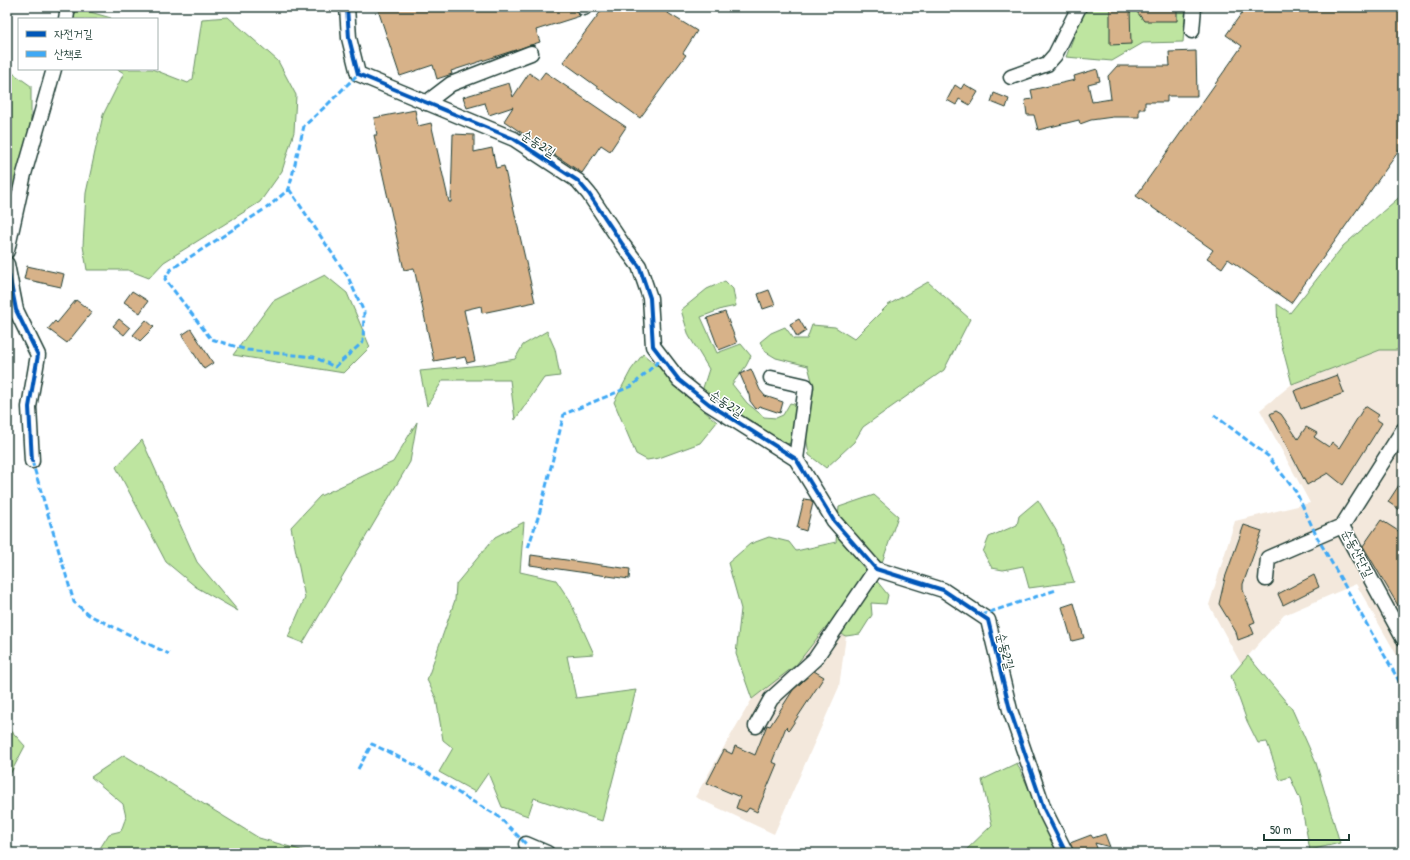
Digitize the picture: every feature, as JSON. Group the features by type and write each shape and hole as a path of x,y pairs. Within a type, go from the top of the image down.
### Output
{"street":[{"path":"66,18 68,7"},
{"name":"순동2길","path":"347,7 349,38 358,74 514,139 578,181 589,194 622,245 639,266 650,298 653,346 679,380 709,404 796,459 834,522 876,569 943,590 988,620 1010,710 1044,809 1066,853"},
{"path":"1011,77 1047,64 1055,56 1080,7"},
{"path":"1192,31 1194,7"},
{"path":"426,103 451,84 531,53"},
{"path":"7,251 24,174 54,70"},
{"path":"7,264 16,310 38,355 29,407 32,461"},
{"path":"771,378 806,386 796,459"},
{"name":"순동산단길","path":"1403,430 1342,526 1403,638"},
{"path":"1266,579 1268,558 1342,526"},
{"path":"756,726 771,699 815,659 876,569"},
{"path":"526,844 547,853"}],"shaded area":[{"path":"1380,350 1403,350 1403,666 1356,584 1284,615 1241,664 1209,605 1235,521 1310,503 1260,410 1292,384"},
{"path":"825,628 846,636 839,687 774,834 695,797 752,699 796,665"}],"green space":[{"path":"73,7 111,18 71,18"},
{"path":"1085,7 1186,7 1183,42 1143,43 1112,61 1066,57"},
{"path":"228,17 278,61 296,95 294,132 282,171 260,202 164,262 149,278 128,270 87,270 83,246 86,193 103,115 124,73 119,70 155,70 188,83 193,79 202,19"},
{"path":"7,69 31,86 31,120 7,239"},
{"path":"1403,194 1403,350 1380,350 1292,384 1278,331 1277,304 1290,313 1343,246"},
{"path":"325,275 347,293 370,347 344,373 233,355 273,301"},
{"path":"725,281 733,289 736,306 722,309 701,317 717,353 741,344 751,356 746,366 732,384 747,403 764,417 776,418 783,415 790,403 798,405 792,443 785,444 722,407 702,391 709,369 689,336 681,310 707,289"},
{"path":"928,282 970,319 944,370 863,427 854,442 826,468 809,455 805,429 812,381 808,366 776,358 766,352 760,342 771,333 785,327 794,339 807,339 812,325 835,327 854,339 888,305"},
{"path":"547,331 555,349 560,376 544,378 515,420 510,380 443,380 427,406 420,371 482,365 515,359 523,345"},
{"path":"643,354 662,370 676,387 717,422 700,443 659,458 647,460 636,454 614,402 631,370"},
{"path":"417,422 410,462 303,643 288,637 305,598 291,527 320,496 393,462"},
{"path":"142,440 197,562 238,611 196,587 166,562 116,467"},
{"path":"874,495 898,516 876,580 888,595 886,604 871,603 872,615 860,634 846,636 825,628 796,665 752,699 736,654 741,609 728,563 750,544 769,537 789,542 796,551 836,542 839,507"},
{"path":"1038,500 1057,532 1074,582 1029,588 1023,566 1003,570 992,568 983,552 989,537 1017,525 1019,516"},
{"path":"524,522 520,572 556,580 570,601 594,654 567,656 576,698 636,690 602,821 534,798 528,816 502,807 488,773 475,792 439,772 453,748 443,740 436,698 427,680 455,600 456,584 495,537"},
{"path":"1248,656 1292,709 1316,763 1340,843 1310,850 1300,799 1290,777 1280,780 1267,742 1258,743 1247,721 1231,676"},
{"path":"7,726 25,746 7,780"},
{"path":"124,755 259,838 311,853 97,853 109,834 121,831 126,817 123,804 91,777"},
{"path":"1017,763 1058,853 963,853 992,825 982,780"}],"building":[{"path":"377,7 576,7 576,12 580,16 536,30 540,42 451,71 452,74 437,79 433,65 400,76"},
{"path":"604,7 658,7 697,31 683,53 686,55 640,118 563,62"},
{"path":"1177,7 1177,21 1144,21 1134,8"},
{"path":"1246,7 1403,7 1403,145 1291,303 1228,259 1222,268 1207,258 1213,250 1136,196 1242,46 1226,35"},
{"path":"1110,9 1130,9 1131,44 1110,45"},
{"path":"1196,51 1197,96 1167,96 1167,102 1145,102 1145,109 1139,109 1139,117 1113,117 1091,120 1080,124 1079,120 1038,130 1034,115 1027,115 1025,100 1033,99 1031,90 1075,80 1074,76 1097,69 1100,81 1088,84 1092,102 1111,99 1108,76 1117,66 1170,66 1169,52"},
{"path":"545,72 626,127 610,151 601,145 582,173 504,121 513,107 489,115 485,103 467,108 463,97 509,83 513,97 529,73 539,80"},
{"path":"964,84 978,92 970,105 959,99 956,105 947,100 955,85 961,89"},
{"path":"994,93 1009,99 1006,108 991,102"},
{"path":"415,110 418,126 431,123 449,202 451,202 453,134 474,135 474,152 492,148 496,168 504,166 535,302 482,313 481,306 464,310 475,361 467,363 465,357 456,359 455,357 434,361 414,268 404,270 374,135 377,135 374,118"},
{"path":"27,266 64,274 61,287 24,279"},
{"path":"769,290 775,305 763,309 758,294"},
{"path":"132,291 148,301 140,313 124,302"},
{"path":"76,300 92,312 67,343 48,329 55,321 57,323"},
{"path":"725,312 737,343 719,350 707,318"},
{"path":"119,319 130,328 124,335 113,326"},
{"path":"799,319 806,331 797,337 790,324"},
{"path":"146,320 154,327 140,341 133,335"},
{"path":"191,329 213,363 204,369 182,335"},
{"path":"751,369 760,390 765,396 783,402 780,413 759,406 756,409 750,401 740,374"},
{"path":"1337,375 1344,393 1301,409 1294,391"},
{"path":"1365,406 1379,415 1376,419 1382,423 1343,485 1328,473 1307,485 1270,414 1276,411 1281,414 1298,439 1306,427 1317,433 1314,437 1329,447 1332,442 1339,448"},
{"path":"1403,479 1403,512 1388,502"},
{"path":"804,499 811,500 813,503 806,531 797,528"},
{"path":"1381,520 1403,534 1403,614 1363,546"},
{"path":"1244,525 1262,531 1243,584 1243,590 1255,622 1250,624 1254,634 1238,640 1236,632 1219,604 1225,578"},
{"path":"531,555 630,569 629,579 530,565"},
{"path":"1314,575 1319,587 1283,605 1278,594"},
{"path":"1074,603 1084,638 1072,641 1062,607"},
{"path":"814,671 824,677 789,730 786,727 772,762 777,764 757,812 749,808 746,812 736,808 740,797 707,783 724,750 732,754 735,746 755,755 767,725 770,726 793,690"},
{"path":"1105,834 1110,847 1095,843 1099,853 1074,853 1070,843 1091,835 1093,838"}],"marked path":[{"path":"289,189 348,277 364,312 363,342 335,367 314,357 247,350 211,339 165,279 170,270 268,207 289,189 304,126 358,74"},
{"path":"528,548 540,511 564,414 632,386 662,358"},
{"path":"1214,415 1268,456 1296,492 1317,537 1403,688"},
{"path":"32,461 74,602 89,615 169,654"},
{"path":"981,615 1056,590"},
{"path":"358,769 372,744 415,765 498,816 526,844"}],"cycle path":[{"path":"347,7 349,38 358,74 514,139 578,181 589,194 639,266 650,298 653,346 679,380 709,404 796,459 834,521 876,569 943,590 988,620 1010,710 1044,809 1066,853"},
{"path":"7,264 16,310 38,355 29,407 32,461"}]}
